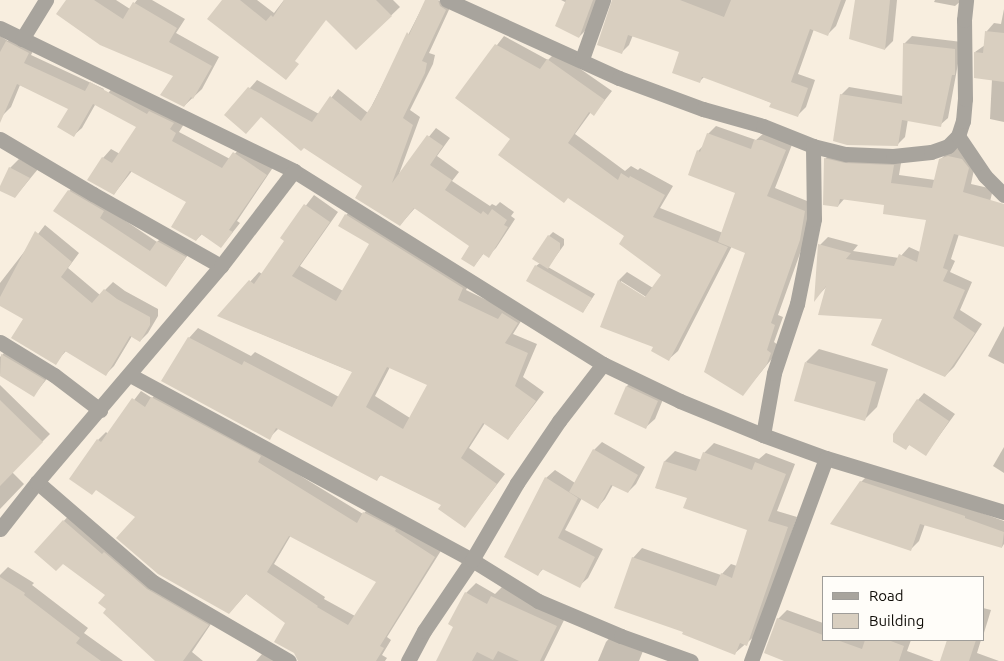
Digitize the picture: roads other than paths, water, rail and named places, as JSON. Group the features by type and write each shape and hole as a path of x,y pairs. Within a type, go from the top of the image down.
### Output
{"street":[{"path":"22,39 46,0"},
{"path":"447,0 619,78 684,102 763,126 813,146 846,154 893,156 932,152 948,146 958,136 963,121 965,99 964,20 966,0"},
{"path":"582,60 603,0"},
{"path":"0,28 294,171 603,364 680,401 763,436 826,458 1004,512"},
{"path":"958,136 985,176 1004,195"},
{"path":"0,139 93,194 222,266"},
{"path":"763,436 774,373 797,304 814,220 813,146"},
{"path":"0,529 222,266 294,171"},
{"path":"0,342 54,375 100,410"},
{"path":"408,661 424,631 472,560 517,483 559,421 603,364"},
{"path":"130,374 472,560 538,601 621,636 691,661"},
{"path":"751,661 826,458"},
{"path":"38,482 153,582 290,661"}]}
